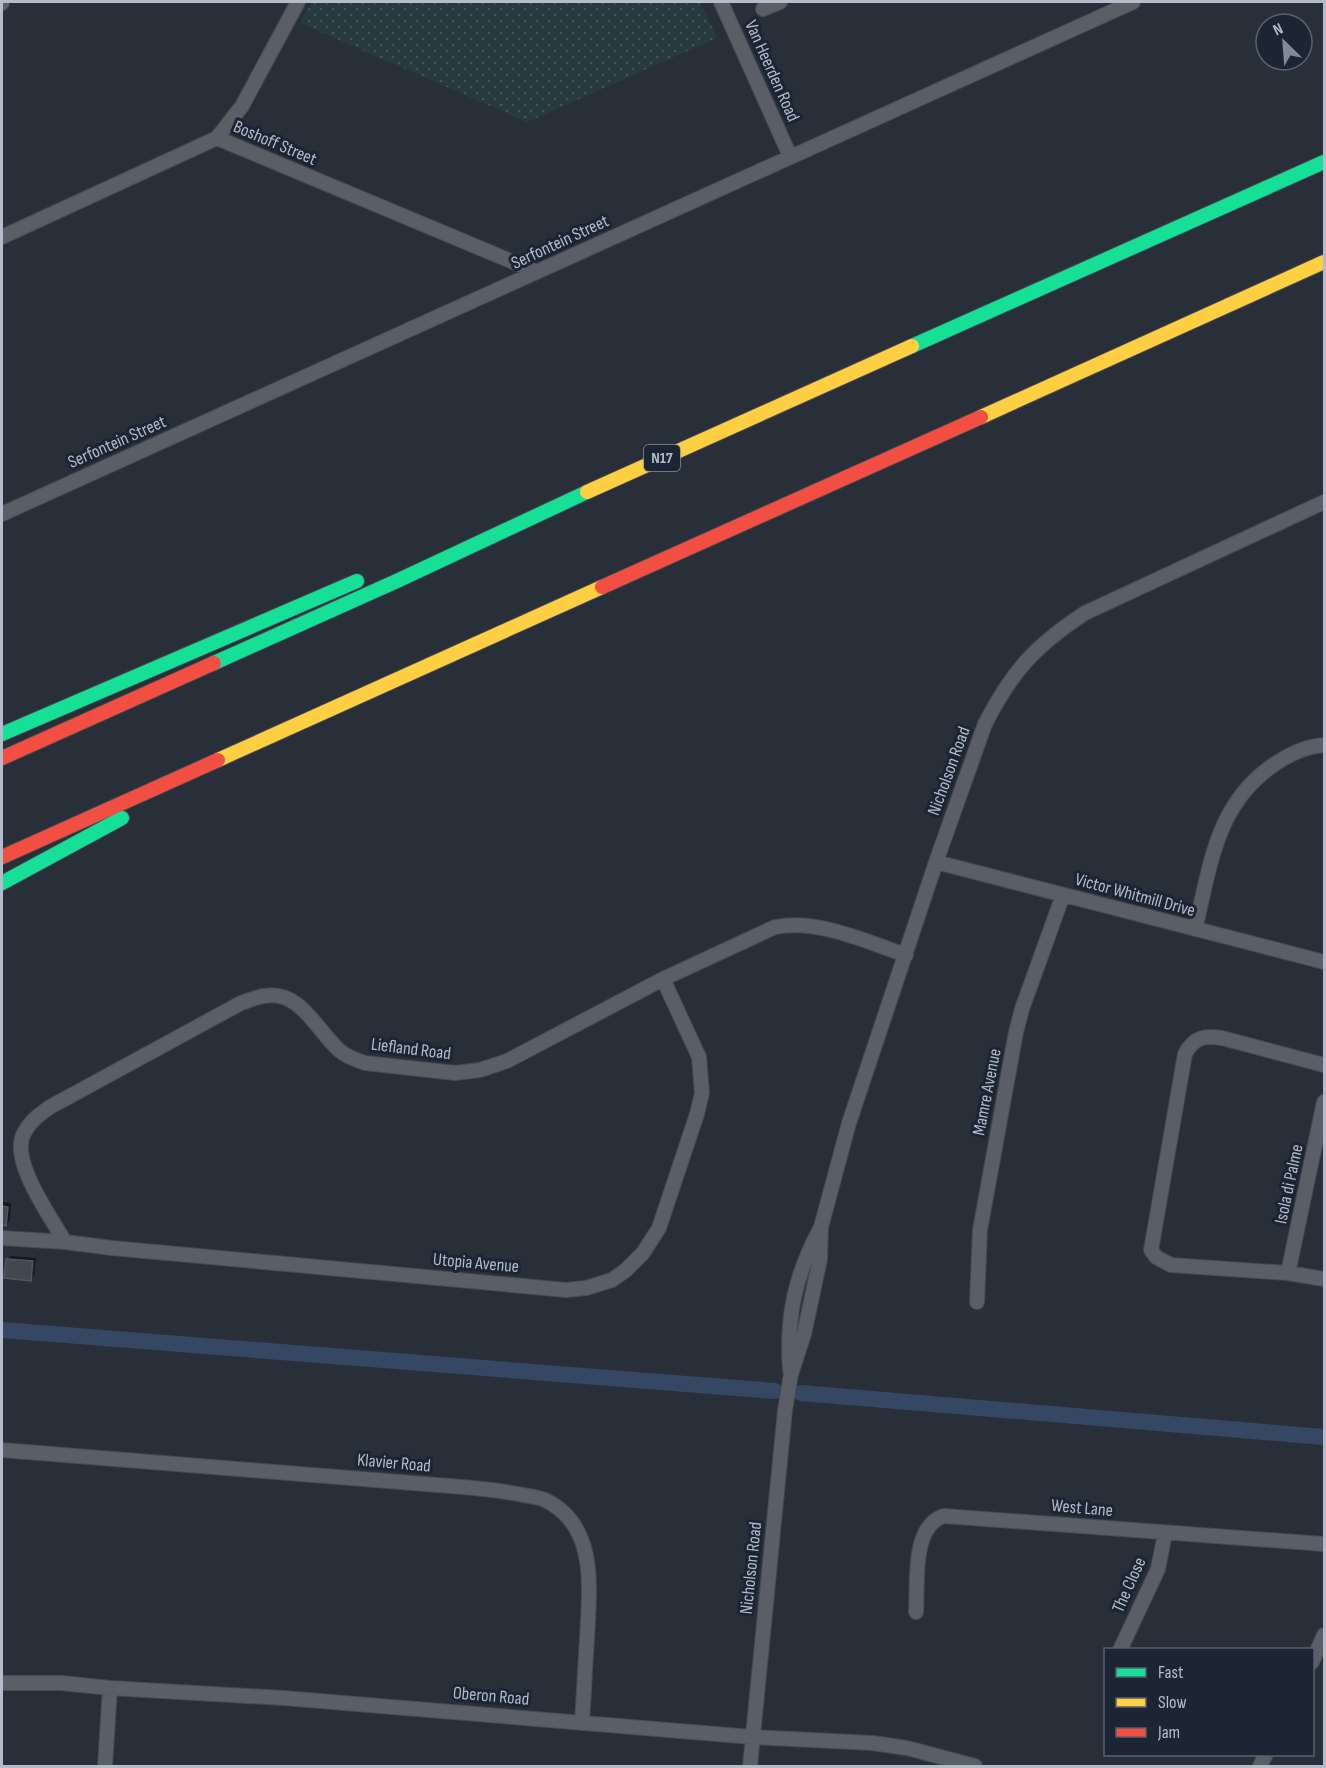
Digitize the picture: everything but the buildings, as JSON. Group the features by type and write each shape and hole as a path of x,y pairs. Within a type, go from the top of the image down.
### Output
{"highway":[{"name":"N17","path":"2,758 216,663 530,517 1324,162"},
{"path":"2,857 1324,262"},
{"path":"426,552 499,523 530,517"},
{"path":"2,735 374,574"},
{"path":"2,883 288,728"}],"street":[{"path":"217,138 242,106 298,2"},
{"name":"Van Heerden Road","path":"721,2 790,156"},
{"path":"763,9 780,2"},
{"name":"Serfontein Street","path":"2,514 1132,2"},
{"name":"Boshoff Street","path":"2,237 217,138 537,272"},
{"name":"Nicholson Road","path":"750,1767 785,1410 791,1374 789,1335 798,1277 805,1256 820,1227 858,1095 985,724 1008,683 1035,650 1054,633 1085,613 1324,502"},
{"path":"1195,929 1214,851 1223,824 1234,803 1249,784 1286,757 1314,746 1324,745"},
{"name":"Victor Whitmill Drive","path":"936,862 1324,962"},
{"name":"Mamre Avenue","path":"977,1302 980,1230 1016,1032 1062,895"},
{"name":"Liefland Road","path":"65,1242 26,1173 21,1158 20,1146 23,1134 33,1119 50,1107 241,1003 264,995 279,996 300,1006 327,1039 351,1058 365,1063 455,1073 480,1070 507,1061 663,979 775,927 806,925 906,955"},
{"name":"Utopia Avenue","path":"2,1238 65,1242 566,1290 586,1288 612,1280 643,1253 659,1227 702,1094 699,1057 663,979"},
{"path":"1324,1065 1212,1036 1195,1040 1185,1054 1151,1241 1151,1250 1155,1257 1171,1265 1288,1273 1324,1279"},
{"name":"Isola di Palme","path":"1288,1273 1324,1102"},
{"name":"Klavier Road","path":"2,1450 437,1485 509,1492 544,1499 555,1506 575,1527 582,1539 587,1556 590,1583 582,1722"},
{"name":"West Lane","path":"916,1612 922,1541 928,1525 938,1518 956,1516 1324,1544"},
{"name":"The Close","path":"1121,1648 1158,1569 1165,1533"},
{"path":"1314,1658 1324,1635"},
{"name":"Oberon Road","path":"2,1683 61,1683 284,1698 752,1737 872,1743 917,1750 975,1767"},
{"path":"105,1767 110,1688"}],"green space":[{"path":"312,2 700,2 717,38 527,122 300,23"}],"waterway":[{"path":"2,1330 775,1391"},
{"path":"801,1393 1324,1437"}],"traffic: fast":[{"path":"912,346 1324,162"},
{"path":"214,663 587,492"},
{"path":"2,734 357,581"},
{"path":"2,883 122,818"}],"traffic: slow":[{"path":"981,417 1324,262"},
{"path":"587,492 912,346"},
{"path":"218,760 602,587"}],"traffic: jam":[{"path":"602,587 981,417"},
{"path":"2,758 214,663"},
{"path":"2,857 218,760"}]}
